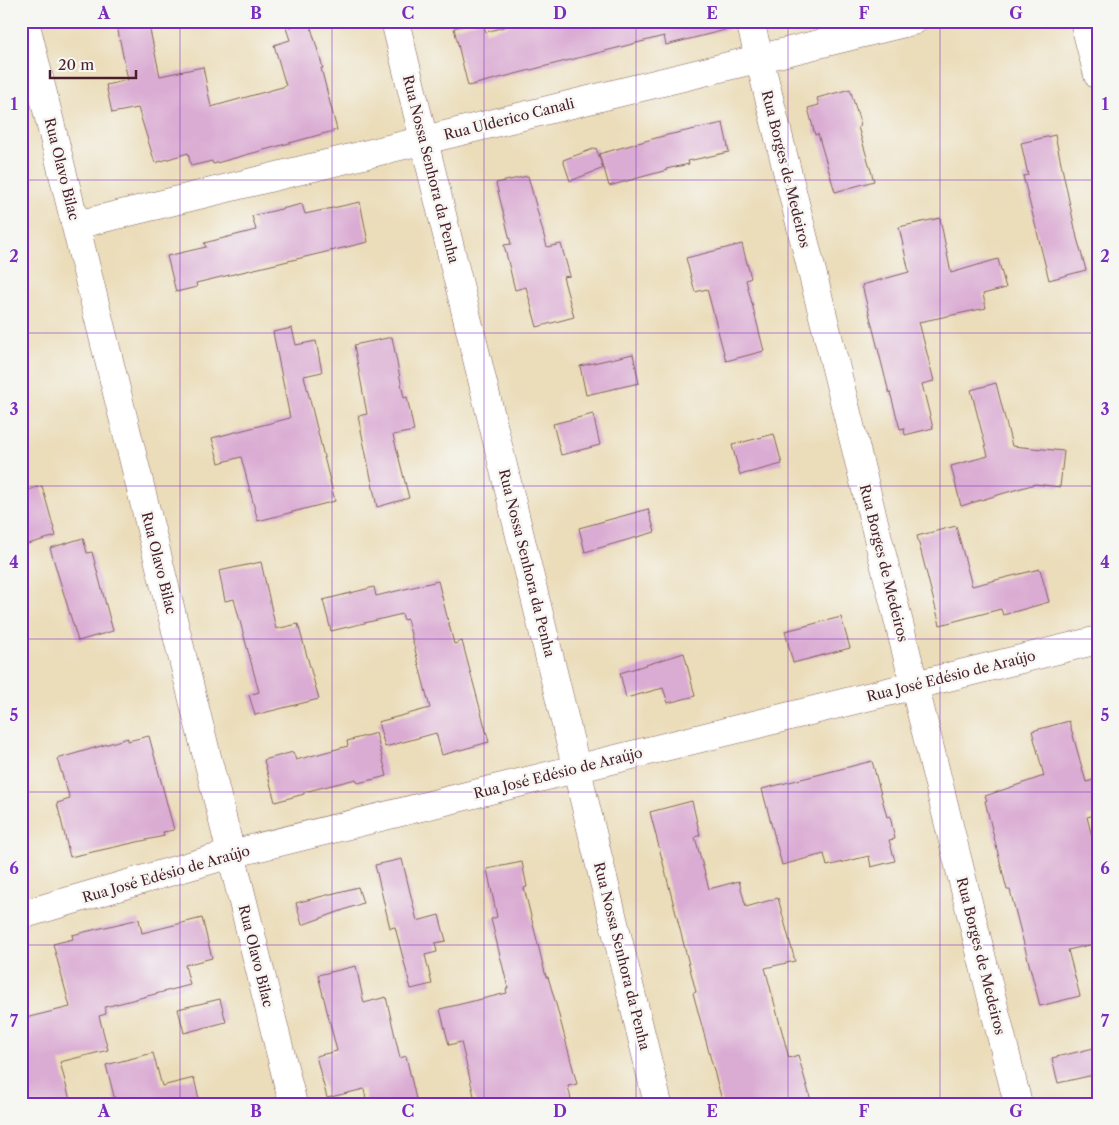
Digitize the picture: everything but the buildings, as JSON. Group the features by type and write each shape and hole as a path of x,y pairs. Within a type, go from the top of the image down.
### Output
{"street":[{"name":"Rua Olavo Bilac","path":"25,21 293,1104"},
{"name":"Rua Nossa Senhora da Penha","path":"395,21 658,1104"},
{"name":"Rua Borges de Medeiros","path":"750,21 1018,1104"},
{"name":"Rua Ulderico Canali","path":"76,225 913,21"},
{"path":"1084,21 1098,75"},
{"name":"Rua José Edésio de Araújo","path":"21,915 231,854 1098,640"}]}
